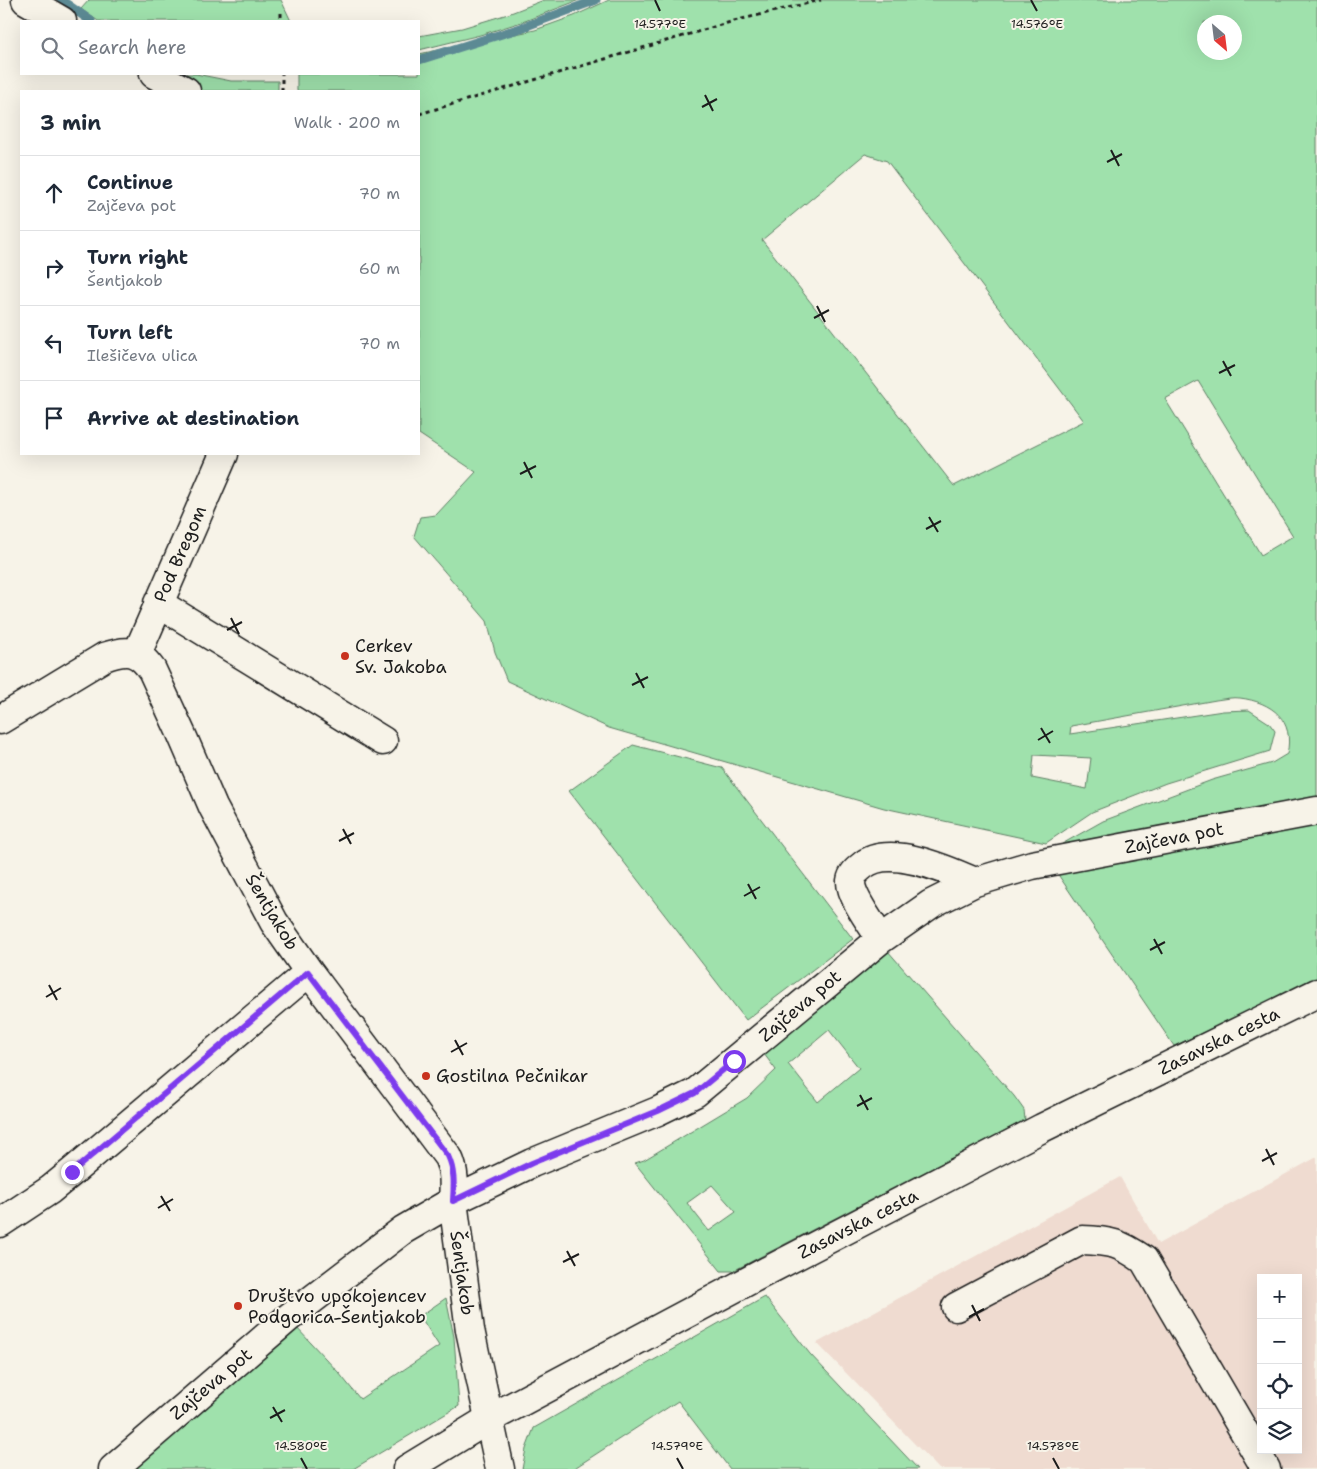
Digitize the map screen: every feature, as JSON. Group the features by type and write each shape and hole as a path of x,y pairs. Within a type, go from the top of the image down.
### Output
{"street":[{"path":"26,0 60,20"},
{"path":"156,75 184,90"},
{"name":"Pod Bregom","path":"137,654 224,455"},
{"path":"158,603 383,741"},
{"path":"0,720 104,657 126,651 137,654"},
{"name":"Šentjakob","path":"137,654 146,662 160,685 213,807 274,922 308,972 448,1156 454,1177 453,1201 470,1330 500,1469"},
{"name":"Zajčeva pot","path":"113,1469 288,1318 404,1230 453,1201 532,1163 658,1111 695,1093 880,939 931,904 975,882 1032,865 1317,811"},
{"path":"880,939 854,894 851,882 854,872 865,863 882,858 909,859 939,867 975,882"},
{"path":"0,1223 50,1190 308,972"},
{"name":"Zasavska cesta","path":"407,1469 488,1419 763,1273 1042,1128 1317,993"},
{"path":"956,1307 1082,1240 1105,1241 1125,1247 1144,1260 1266,1469"}],"path":[{"path":"420,114 734,21 821,0"},
{"path":"281,13 281,20"},
{"path":"282,75 282,90"}],"shaded area":[{"path":"1317,1157 1317,1469 939,1469 817,1343 1120,1177 1158,1244"}],"green space":[{"path":"89,0 281,0 291,20 97,20 81,9"},
{"path":"544,0 579,0 525,21 480,35 420,50 420,36 462,28 508,14"},
{"path":"609,0 1317,0 1317,803 1063,852 1062,844 1103,821 1212,780 1272,763 1287,754 1288,731 1284,722 1271,709 1262,704 1240,698 1216,700 1071,726 1070,734 1223,711 1249,710 1269,723 1275,731 1270,751 1166,783 1092,812 1046,843 884,808 609,728 507,681 495,652 487,621 414,536 420,517 436,515 476,472 420,435 420,90 297,90 297,75 420,75 420,54 535,30 574,16","holes":["865,154 887,161 1084,421 954,486 762,240","1198,381 1293,536 1261,555 1165,399","1034,755 1091,758 1087,789 1032,778"]},
{"path":"175,75 201,75 231,81 278,81 278,90 201,90"},
{"path":"633,745 722,768 853,939 746,1020 569,791"},
{"path":"1317,818 1317,980 1174,1046 1057,873"},
{"path":"887,950 1014,1096 1024,1110 1025,1120 733,1271 721,1271 635,1163 644,1160 747,1098 776,1070 764,1054","holes":["829,1030 859,1068 818,1102 788,1064","712,1185 736,1212 709,1231 687,1203"]},
{"path":"765,1297 810,1354 918,1469 730,1469 678,1401 573,1469 522,1469 526,1449 534,1428"},
{"path":"446,1298 454,1337 459,1406 353,1469 131,1469 296,1327 339,1373 360,1399 439,1346 420,1316"}],"waterway":[{"path":"61,0 90,20"},
{"path":"420,60 521,28 596,0"}],"place":[{"name":"Cerkev Sv. Jakoba","path":"345,656"},
{"name":"Gostilna Pečnikar","path":"426,1076"},
{"name":"Društvo upokojencev Podgorica-Šentjakob","path":"238,1306"}],"route":[{"path":"72,1172 308,972 448,1156 454,1177 453,1201 532,1163 658,1111 695,1093 734,1061"}]}
